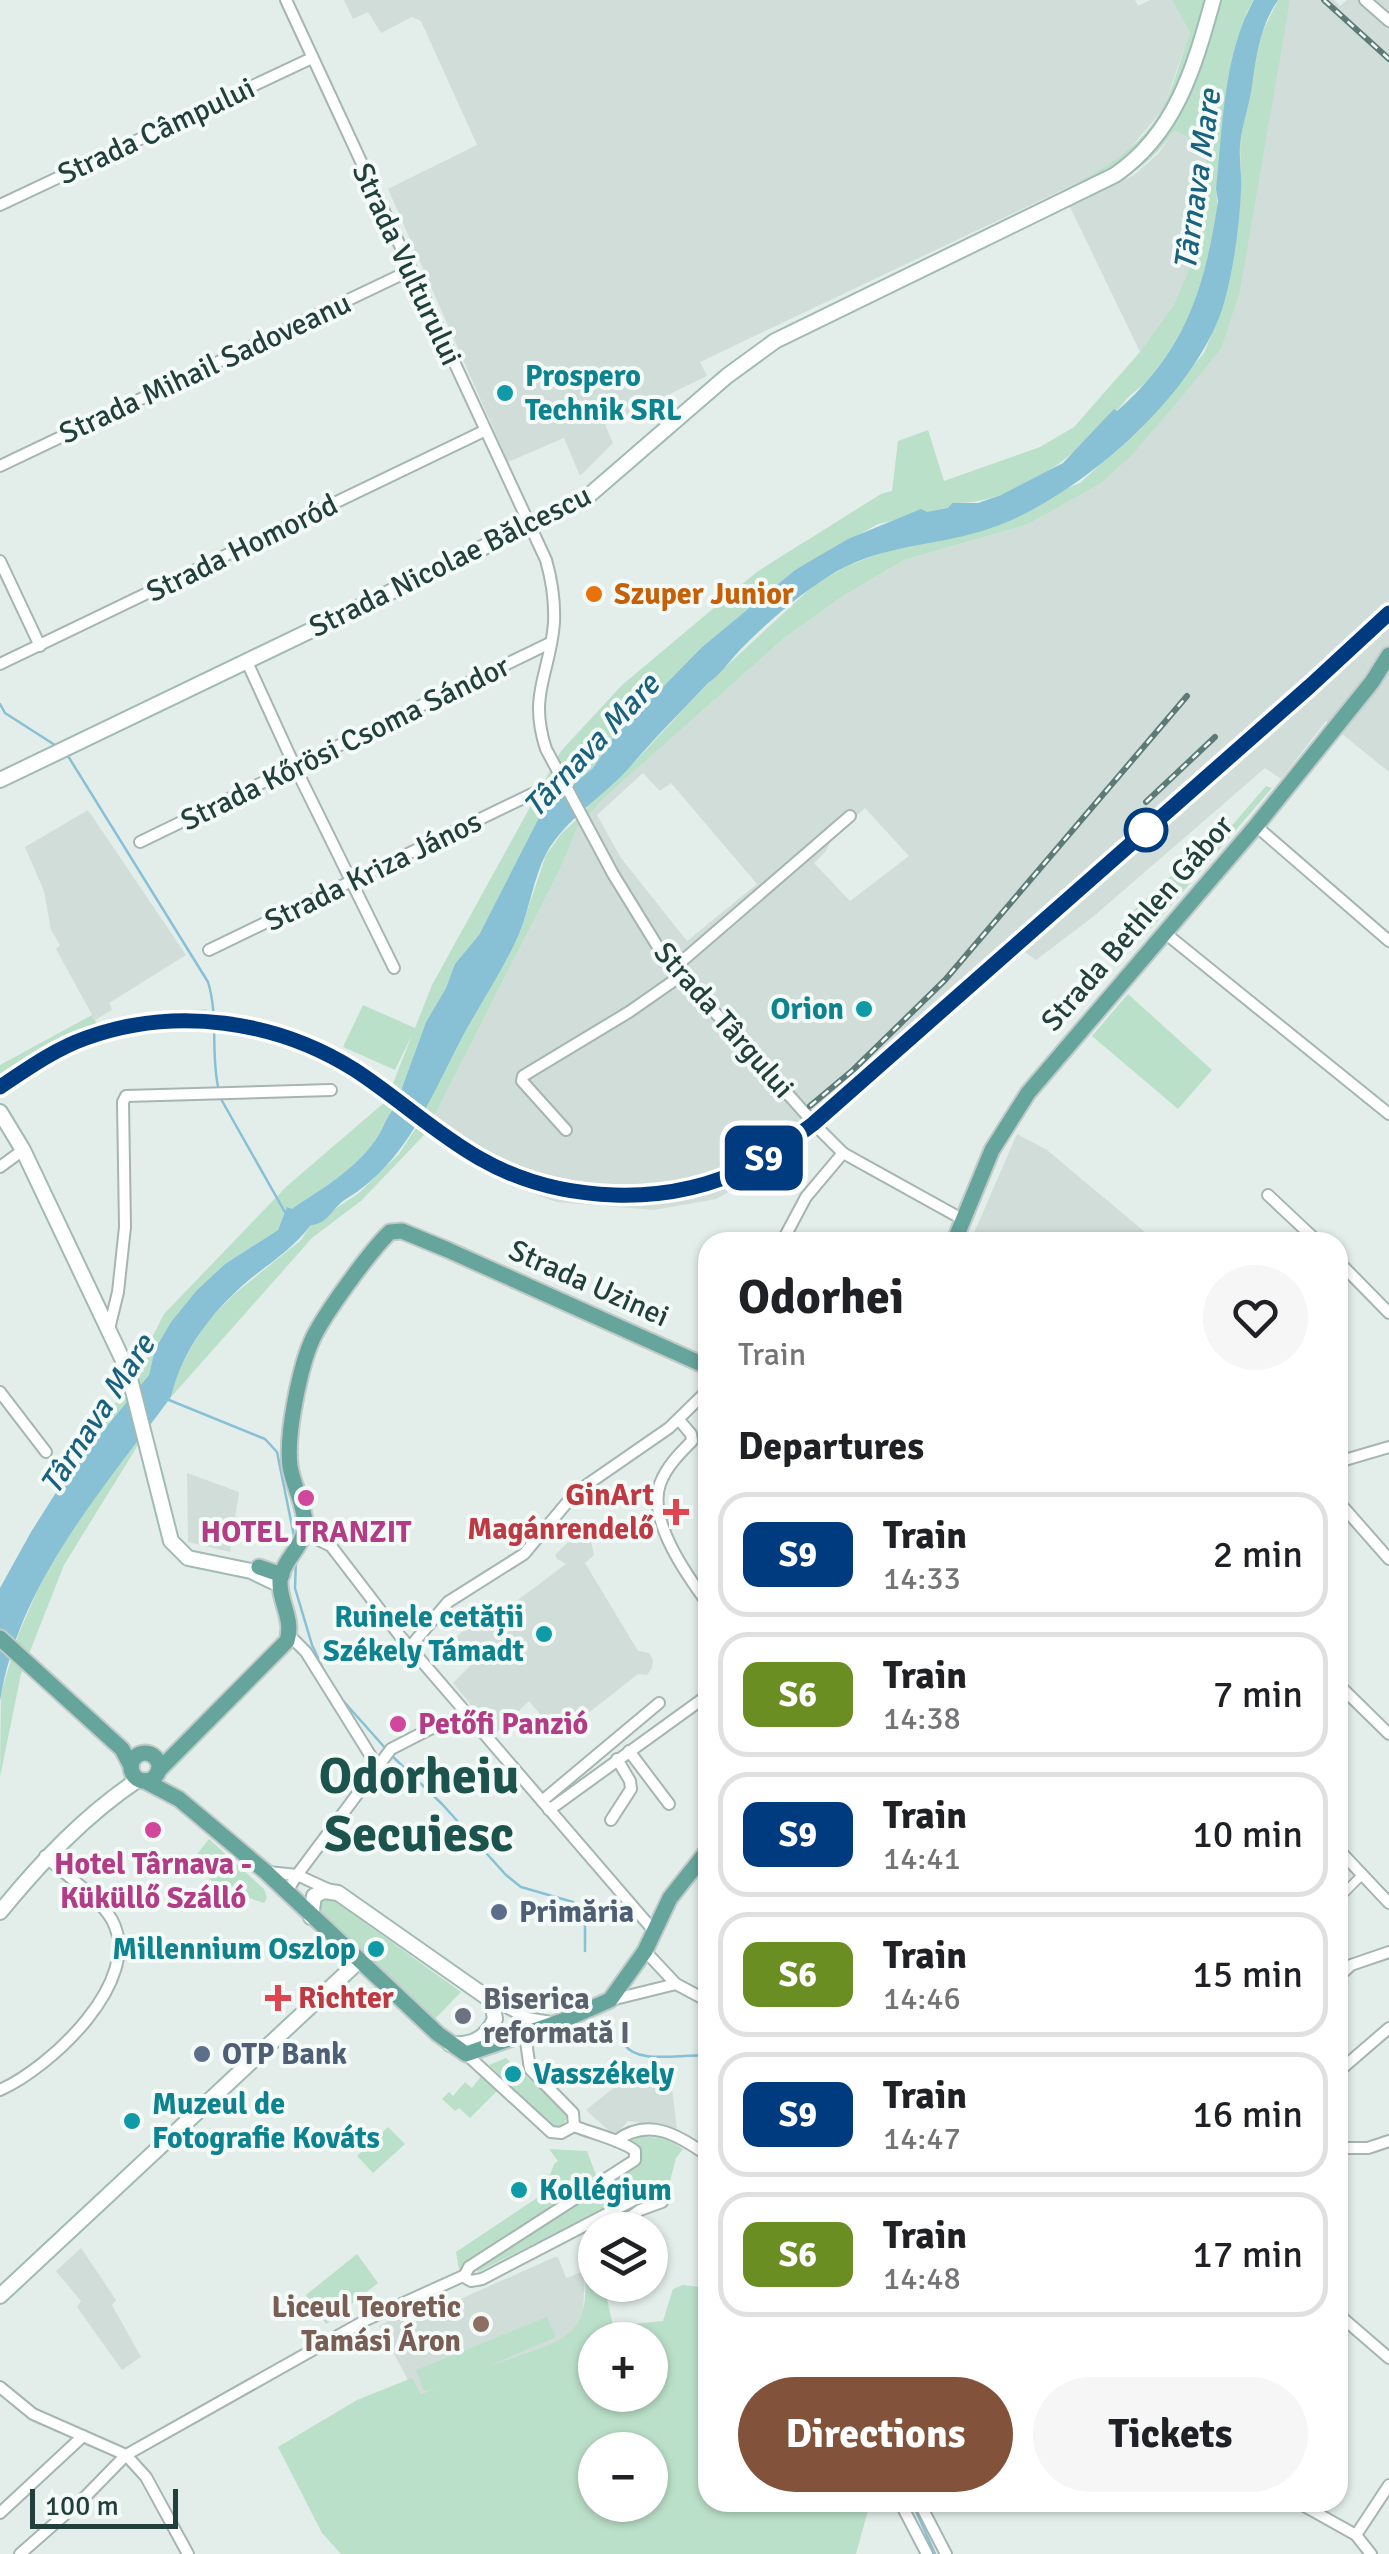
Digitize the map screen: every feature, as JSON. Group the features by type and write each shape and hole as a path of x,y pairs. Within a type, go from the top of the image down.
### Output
{"main road":[{"name":"Strada Nicolae Bălcescu","path":"0,780 586,498 727,376 775,341 1128,166 1158,136 1179,102 1196,61 1213,0"},
{"name":"Strada Bethlen Gábor","path":"957,1232 992,1150 1021,1102 1256,826 1372,682 1389,655"},
{"path":"0,1112 23,1150 128,1371 167,1526 178,1550 188,1558 281,1580"},
{"name":"Strada Uzinei","path":"297,1546 304,1514 290,1465 291,1440 312,1340 390,1232 402,1231 448,1250 698,1362"},
{"path":"239,1568 258,1567 297,1546"},
{"path":"0,1912 45,1856 113,1796 199,1730 281,1649 289,1628 281,1580 297,1546"},
{"path":"258,1567 281,1580"},
{"path":"0,1638 144,1773 266,1872 449,2044 466,2054 562,2022 610,2000 644,1951 670,1898 698,1863"},
{"path":"99,1727 158,1762 144,1773"},
{"path":"149,1754 199,1730"},
{"path":"311,1917 314,1896 320,1891 333,1891 488,1998 496,2014 490,2030 473,2043 449,2044"},
{"path":"0,2296 359,1961"}],"street":[{"name":"Strada Vulturului","path":"286,0 531,526"},
{"path":"1365,0 1389,21"},
{"name":"Strada Câmpului","path":"0,205 312,58"},
{"name":"Strada Mihail Sadoveanu","path":"0,466 411,270"},
{"name":"Strada Homoród","path":"0,664 484,431"},
{"name":"Strada Târgului","path":"531,526 546,560 552,588 554,622 538,690 538,714 546,748 652,936 678,972 844,1153 962,1219"},
{"path":"0,560 40,646"},
{"name":"Strada Kőrösi Csoma Sándor","path":"140,842 550,643"},
{"path":"247,662 294,767 394,968"},
{"name":"Strada Kriza János","path":"209,950 536,792"},
{"path":"566,1130 522,1081 523,1076 678,972 850,816"},
{"path":"1256,826 1389,941"},
{"path":"1165,933 1389,1114"},
{"path":"109,1329 118,1292 124,1227 124,1098 332,1090"},
{"path":"0,1167 23,1150"},
{"path":"787,1232 806,1197 844,1153"},
{"path":"1268,1195 1307,1232"},
{"path":"1348,1272 1389,1313"},
{"path":"0,1392 46,1452"},
{"path":"410,1647 453,1598 532,1548 575,1493 678,1420 698,1400"},
{"path":"678,1420 692,1440 658,1486 662,1525 698,1588"},
{"path":"1348,1459 1389,1447"},
{"path":"1348,1512 1389,1559"},
{"path":"297,1546 331,1546 410,1647 654,1931"},
{"path":"289,1628 377,1766"},
{"path":"1348,1694 1389,1734"},
{"path":"545,1805 698,1701"},
{"path":"545,1805 659,1703"},
{"path":"286,1892 389,1753 430,1728 472,1716"},
{"path":"629,1751 669,1804"},
{"path":"611,1820 632,1789 617,1759"},
{"path":"0,2090 38,2068 68,2040 105,1992 119,1966 114,1922 45,1856"},
{"path":"1348,1860 1389,1902"},
{"path":"266,1872 297,1875 333,1891"},
{"path":"1348,1889 1363,1874"},
{"path":"644,1951 676,1984 698,1992"},
{"path":"1348,1968 1389,1952"},
{"path":"610,2000 676,1984"},
{"path":"488,1998 534,2021 562,2022"},
{"path":"1348,2063 1389,2028"},
{"path":"525,2035 530,2069 573,2112 574,2126"},
{"path":"20,2554 126,2455 366,2320 464,2276 469,2267 633,2162 633,2148 616,2141 574,2126 561,2133 551,2132 466,2054"},
{"path":"616,2141 633,2131 664,2130 678,2134 698,2149"},
{"path":"1348,2148 1368,2148 1389,2141"},
{"path":"611,2212 649,2192 664,2198 637,2212"},
{"path":"464,2276 468,2281 482,2279 578,2229"},
{"path":"1348,2323 1389,2358"},
{"path":"0,2388 33,2414 126,2455 146,2477 188,2554"},
{"path":"0,2513 83,2436"},
{"path":"1356,2534 1389,2485"},
{"path":"905,2512 927,2554"},
{"path":"924,2512 946,2554"},
{"path":"1315,2512 1356,2534 1370,2554"}],"shaded area":[{"path":"344,0 1135,0 1138,6 1150,0 1172,0 1190,33 1163,109 1128,151 1100,172 700,362 707,376 605,425 613,443 580,476 564,438 508,462 388,189 477,145 421,21 412,17 381,33 368,12 353,19"},
{"path":"1290,0 1334,0 1340,6 1347,0 1389,0 1389,772 1326,721 1281,779 1265,768 1094,916 1036,960 1025,952 763,1173 716,1199 654,1210 556,1202 507,1184 425,1134 577,829 604,798 783,639 840,598 904,560 1026,525 1135,452 1221,349","holes":["643,773 660,791 671,783 757,884 687,941 621,858 597,815","865,808 909,856 850,901 814,863 832,838"]},
{"path":"1174,131 1209,146 1198,234 1192,262 1174,304 1140,352 1069,205 1134,175 1158,154"},
{"path":"88,810 186,955 109,1003 112,1010 95,1020 56,949 60,945 51,930 44,891 25,847"},
{"path":"222,1013 280,1026 354,1058 392,1086 386,1101 345,1071 286,1045 221,1034 220,1026 210,1025 208,1030 169,1029 141,1035 138,1031 67,1052 0,1094 0,1081 52,1049 92,1032 135,1022"},
{"path":"1017,1134 1047,1150 1145,1232 974,1232"},
{"path":"187,1473 239,1492 230,1552 188,1542"},
{"path":"587,1523 594,1555 585,1563 638,1651 649,1653 652,1668 647,1675 638,1674 577,1722 566,1736 558,1736 529,1701 495,1734 453,1683 475,1661 455,1638 471,1624 479,1629 566,1564 555,1555"},
{"path":"657,2077 675,2080 672,2089 677,2128 628,2121 615,2136 586,2110 616,2086"},
{"path":"81,2248 116,2300 112,2305 141,2357 122,2370 77,2307 81,2301 56,2271"},
{"name":"Liceul Teoretic Tamási Áron","path":"555,2257 566,2278 578,2274 578,2302 584,2302 575,2330 564,2340 421,2394 412,2379 408,2380 379,2326 399,2315 403,2321 433,2310 437,2319 441,2316 438,2309"}],"green space":[{"path":"1172,0 1254,0 1247,12 1216,189 1217,218 1209,266 1190,318 1161,365 1090,437 1049,471 1002,495 952,503 948,508 878,524 795,570 702,647 613,738 593,768 543,811 479,935 455,965 426,1022 395,1107 374,1142 336,1179 292,1210 288,1207 278,1230 225,1264 196,1291 155,1349 149,1375 85,1452 82,1446 141,1370 142,1357 164,1314 287,1186 386,1101 412,1035 395,1070 343,1047 363,1005 415,1028 432,985 561,751 622,685 758,571 881,494 892,491 898,441 928,430 944,481 1040,447 1074,427 1140,352 1174,304 1192,262 1209,146 1174,131 1151,158 1114,184 1069,205 1062,191 1133,146 1155,121 1190,33"},
{"path":"1278,0 1290,0 1240,291 1221,349 1135,452 1101,483 1026,525 904,560 840,598 783,639 604,798 577,829 425,1134 362,1200 312,1238 171,1397 175,1378 205,1324 233,1295 301,1240 311,1225 359,1193 399,1154 520,932 546,855 591,800 629,768 708,683 814,585 847,566 886,551 932,542 1080,483 1141,427 1204,353 1223,306 1241,188 1240,144 1255,58 1260,37"},
{"path":"1266,786 1272,788 1147,933 1131,913 1195,854 1209,852"},
{"path":"1128,994 1212,1070 1178,1109 1092,1036"},
{"path":"207,1009 207,1016 150,1020 98,1033 49,1053 0,1081 0,1065 92,1015 97,1024 133,1015"},
{"path":"151,1424 64,1565 21,1674 0,1777 1,1693 19,1633 65,1537"},
{"path":"209,1839 264,1889 264,1903 225,1890 189,1864"},
{"path":"329,1897 461,1992 433,2021 319,1915 316,1898"},
{"path":"506,2058 565,2112 563,2126 547,2124 489,2065"},
{"path":"483,2074 499,2089 470,2118 442,2099 449,2092 453,2096 465,2082 472,2088"},
{"path":"388,2127 405,2144 373,2173 357,2156"},
{"path":"643,2136 668,2139 683,2149 676,2158 669,2185 648,2188 615,2203 607,2184 642,2163 639,2151 624,2140"},
{"path":"549,2149 587,2151 596,2175 459,2270 456,2252 543,2194 558,2161"},
{"path":"600,2185 609,2206 597,2212 578,2212 578,2222 478,2272 477,2269"},
{"path":"357,2254 378,2283 326,2324 306,2295"},
{"path":"683,2285 698,2287 698,2512 868,2512 856,2554 341,2554 322,2533 278,2447 357,2400 412,2378 421,2394 436,2388 424,2391 416,2370 547,2317 556,2337 486,2367 553,2343 578,2322 578,2412 668,2412 668,2322 653,2322 663,2321 673,2289"},
{"path":"585,2302 608,2302 612,2322 578,2322"}],"water":[{"path":"1254,0 1278,0 1260,41 1241,138 1241,191 1233,261 1224,303 1189,372 1131,438 1061,493 973,534 863,559 804,594 750,640 620,778 563,830 546,854 513,947 416,1126 368,1184 341,1202 322,1222 311,1225 244,1284 204,1327 184,1360 171,1397 92,1503 44,1577 10,1658 0,1701 0,1588 31,1532 69,1472 149,1375 155,1349 196,1291 225,1264 278,1230 287,1207 292,1209 336,1179 377,1138 395,1107 426,1022 455,964 479,935 543,810 593,768 613,738 702,647 795,570 848,539 921,509 927,512 948,508 952,503 978,503 1063,463 1160,366 1188,317 1206,263 1218,201 1216,189 1230,68"}],"waterway":[{"path":"0,704 5,713 58,747"},
{"path":"68,756 208,982 219,1091"},
{"path":"0,1076 76,1033 171,1014 210,1014"},
{"path":"221,1099 286,1214"},
{"path":"169,1400 265,1439 277,1452 294,1536"},
{"path":"296,1559 295,1588 312,1645 326,1675"},
{"path":"338,1695 386,1749"},
{"path":"391,1755 506,1875 521,1887 573,1902 580,1908 585,1915 585,1951"},
{"path":"625,2045 640,2055 698,2056"},
{"path":"916,2512 935,2554"}],"railway":[{"path":"1324,0 1389,59"},
{"path":"0,1087 63,1048 120,1028 154,1022 224,1023 259,1029 324,1053 355,1070 479,1158 544,1185 578,1192 649,1194 718,1180 758,1161 813,1124 1389,613"},
{"path":"810,1106 853,1070 945,980 1187,696"},
{"path":"1146,802 1215,737"}],"train":[{"name":"S9","path":"0,1087 84,1038 160,1022 220,1022 256,1028 320,1050 480,1158 531,1180 577,1191 627,1195 666,1192 728,1175 770,1154 813,1124 1389,613"}],"place":[{"name":"Prospero Technik SRL","path":"505,393"},
{"name":"Szuper Junior","path":"594,594"},
{"name":"Orion","path":"864,1009"},
{"name":"HOTEL TRANZIT","path":"306,1498"},
{"name":"GinArt Magánrendelő","path":"676,1512"},
{"name":"Ruinele cetății Székely Támadt","path":"544,1634"},
{"name":"Petőfi Panzió","path":"398,1724"},
{"name":"Hotel Târnava - Küküllő Szálló","path":"153,1830"},
{"name":"Primăria","path":"499,1912"},
{"name":"Millennium Oszlop","path":"376,1949"},
{"name":"Richter","path":"278,1998"},
{"name":"Biserica reformată I","path":"463,2016"},
{"name":"OTP Bank","path":"202,2054"},
{"name":"Vasszékely","path":"513,2074"},
{"name":"Muzeul de Fotografie Kováts","path":"132,2121"},
{"name":"Kollégium","path":"519,2190"},
{"name":"Liceul Teoretic Tamási Áron","path":"481,2324"}],"district":[{"name":"Odorheiu Secuiesc","path":"419,1804"}],"water label":[{"name":"Târnava Mare","path":"1197,180"},
{"name":"Târnava Mare","path":"591,745"},
{"name":"Târnava Mare","path":"97,1414"}]}
